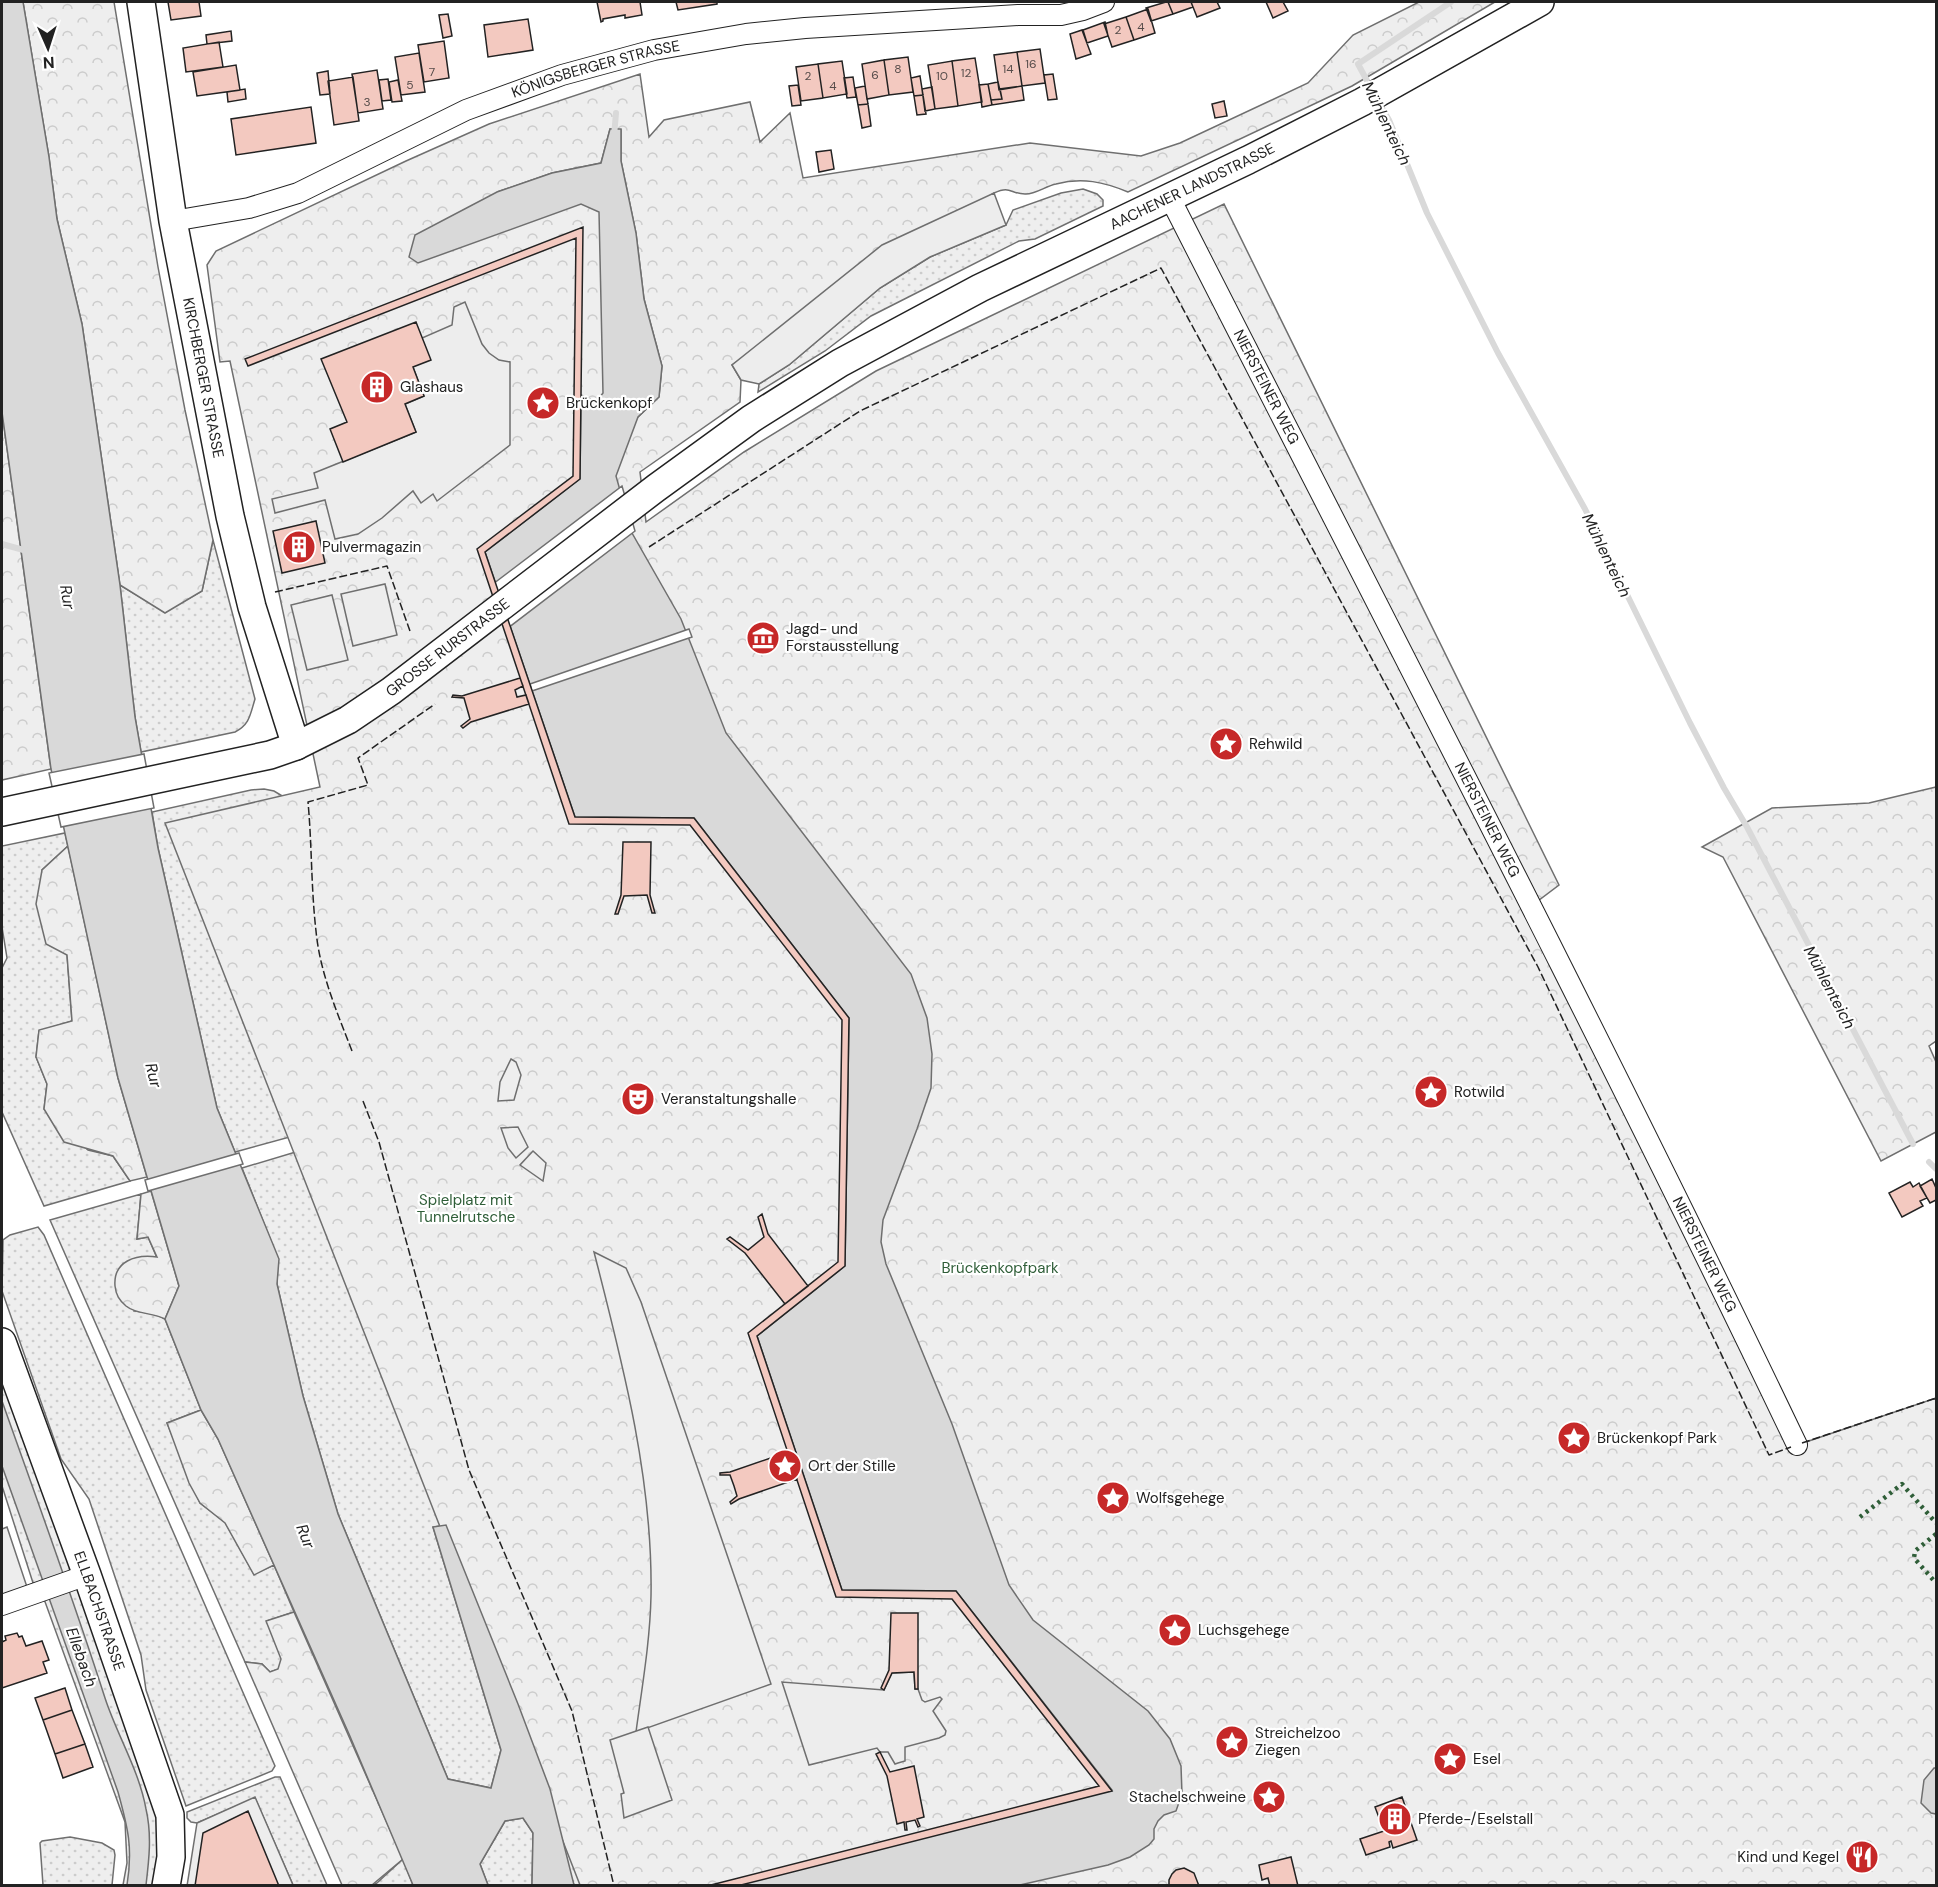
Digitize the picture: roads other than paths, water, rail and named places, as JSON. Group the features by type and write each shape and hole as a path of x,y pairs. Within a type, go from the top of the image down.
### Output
{"main road":[{"name":"KIRCHBERGER STRASSE","path":"141,2 173,221 230,516 252,607 296,746"},
{"name":"AACHENER LANDSTRASSE","path":"840,363 980,288 1170,198 1362,102 1540,2"},
{"name":"GROSSE RURSTRASSE","path":"2,812 270,756 296,746 354,716 391,691 656,488 751,419 840,363"},
{"name":"ELLBACHSTRASSE","path":"2,1342 80,1578 170,1815 171,1857 166,1886"}],"street":[{"name":"KÖNIGSBERGER STRASSE","path":"173,221 249,208 298,193 466,110 562,75 654,50 746,34 816,27 1018,15 1041,9 1061,15 1104,2"},
{"name":"NIERSTEINER WEG","path":"1170,198 1569,982 1709,1261 1797,1445"},
{"path":"2,1605 80,1578"}],"water":[{"name":"Rur","path":"2,2 23,2 57,219 82,324 120,585 135,717 158,848 217,1108 279,1259 277,1284 303,1396 338,1514 448,1779 491,1788 501,1750 433,1527 446,1525 550,1789 574,1885 532,1885 533,1833 523,1818 505,1821 480,1864 488,1885 413,1885 349,1734 218,1439 201,1410 165,1319 179,1286 118,1078 51,769 2,412"},
{"path":"610,129 621,129 621,161 636,233 644,299 662,366 659,397 638,417 616,476 632,533 681,619 726,733 911,974 927,1018 932,1054 931,1088 883,1220 881,1242 886,1264 952,1424 1009,1585 1033,1620 1148,1711 1170,1739 1181,1766 1182,1794 1176,1811 1164,1815 1158,1821 1154,1829 1154,1839 1149,1845 1130,1857 1108,1865 1020,1885 737,1885 1112,1790 956,1591 842,1590 757,1336 845,1266 849,1018 694,818 575,817 485,552 580,479 581,395 596,402 603,393 599,212 581,204 418,263 409,257 415,235 497,192 552,173 601,163"},
{"name":"Ellebach","path":"2,1401 110,1712 143,1795 149,1838 146,1885 127,1885 130,1860 128,1838 118,1792 2,1466"},
{"path":"1936,1768 1936,1814 1931,1813 1921,1803 1924,1780"}],"waterway":[{"name":"Mühlenteich","path":"1372,90 1358,64 1451,2"},
{"name":"Mühlenteich","path":"1378,101 1389,120 1427,213 1498,353 1585,509 1690,723 1913,1144"},
{"path":"614,136 616,113"},
{"path":"2,544 27,551"},
{"name":"Mühlenteich","path":"1929,1162 1936,1169"}],"place":[{"name":"Glashaus","path":"377,387"},
{"name":"Brückenkopf","path":"543,403"},
{"name":"Pulvermagazin","path":"299,547"},
{"name":"Jagd- und Forstausstellung","path":"763,638"},
{"name":"Rehwild","path":"1226,744"},
{"name":"Rotwild","path":"1431,1092"},
{"name":"Veranstaltungshalle","path":"638,1099"},
{"name":"Brückenkopf Park","path":"1574,1438"},
{"name":"Ort der Stille","path":"785,1466"},
{"name":"Wolfsgehege","path":"1113,1498"},
{"name":"Luchsgehege","path":"1175,1630"},
{"name":"Streichelzoo Ziegen","path":"1232,1742"},
{"name":"Esel","path":"1450,1759"},
{"name":"Stachelschweine","path":"1269,1797"},
{"name":"Pferde-/Eselstall","path":"1395,1819"},
{"name":"Kind und Kegel","path":"1862,1857"}],"park label":[{"name":"Spielplatz mit Tunnelrutsche","path":"466,1208"},
{"name":"Brückenkopfpark","path":"1000,1268"}]}
